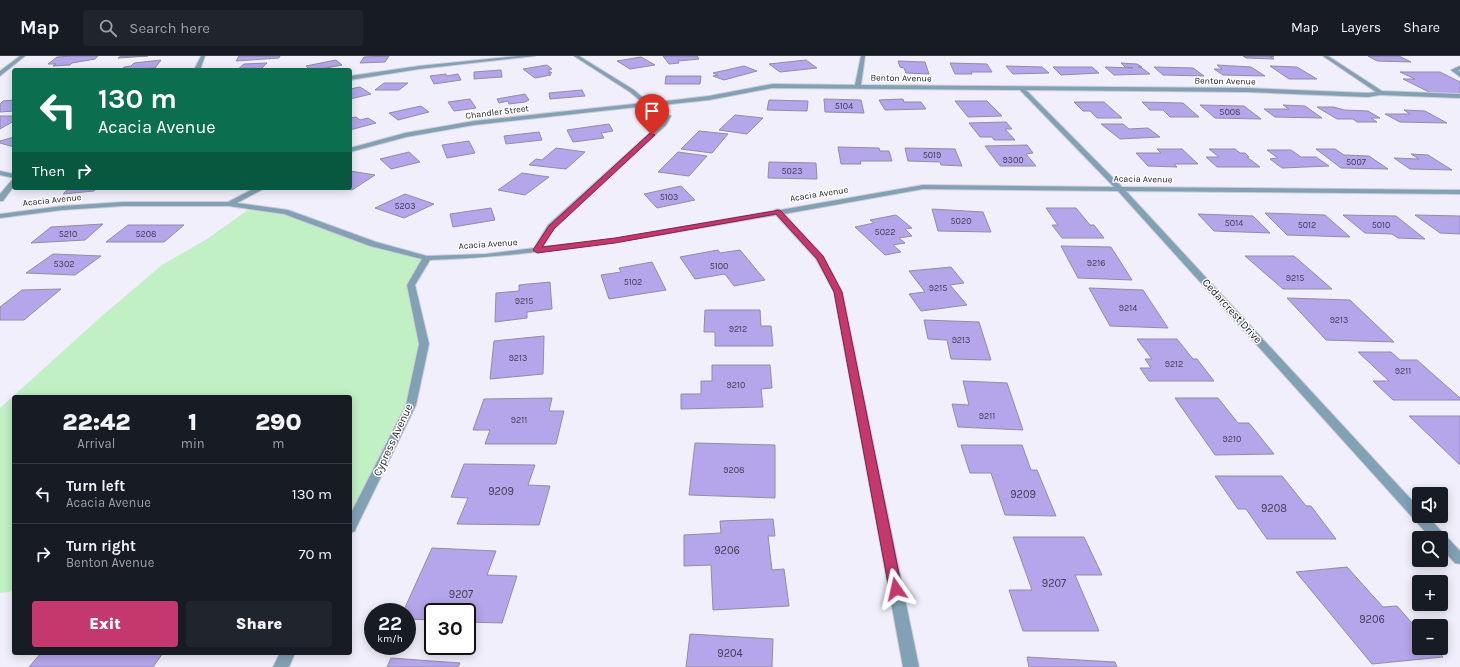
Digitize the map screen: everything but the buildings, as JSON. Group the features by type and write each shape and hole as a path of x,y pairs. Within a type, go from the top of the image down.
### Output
{"street":[{"path":"0,74 23,56"},
{"path":"198,68 203,56"},
{"path":"352,78 453,63 533,56"},
{"path":"537,250 551,228 664,124 668,116 648,105 632,91 576,56"},
{"path":"858,86 863,56"},
{"path":"1325,56 1380,93"},
{"path":"1460,68 1454,70 1460,74"},
{"name":"Benton Avenue","path":"648,105 709,98 772,86 1247,90 1368,95 1380,93 1460,96"},
{"name":"Cedarcrest Drive","path":"1021,88 1119,188 1433,531"},
{"name":"Chandler Street","path":"352,149 405,135 474,123 648,105"},
{"path":"0,173 12,176"},
{"path":"0,199 12,184"},
{"name":"Acacia Avenue","path":"0,216 62,208 124,204 229,204 284,212 374,244 427,258 486,256 615,241 777,211 923,187 1460,192"},
{"path":"229,204 257,190"},
{"path":"777,211 820,258 838,292 911,667"},
{"name":"Cypress Avenue","path":"352,524 410,405 424,344 412,285 427,258"},
{"name":"Cedarcrest Drive","path":"1448,547 1460,559"},
{"path":"281,667 287,655"}],"green space":[{"path":"252,207 285,212 373,244 427,258 412,285 424,344 411,405 352,522 352,395 14,395 103,315 162,265 207,239"},
{"path":"12,397 12,591 0,593 0,408"}],"route":[{"path":"652,135 551,228 537,250 615,241 777,211 820,258 838,292 896,589"}]}
